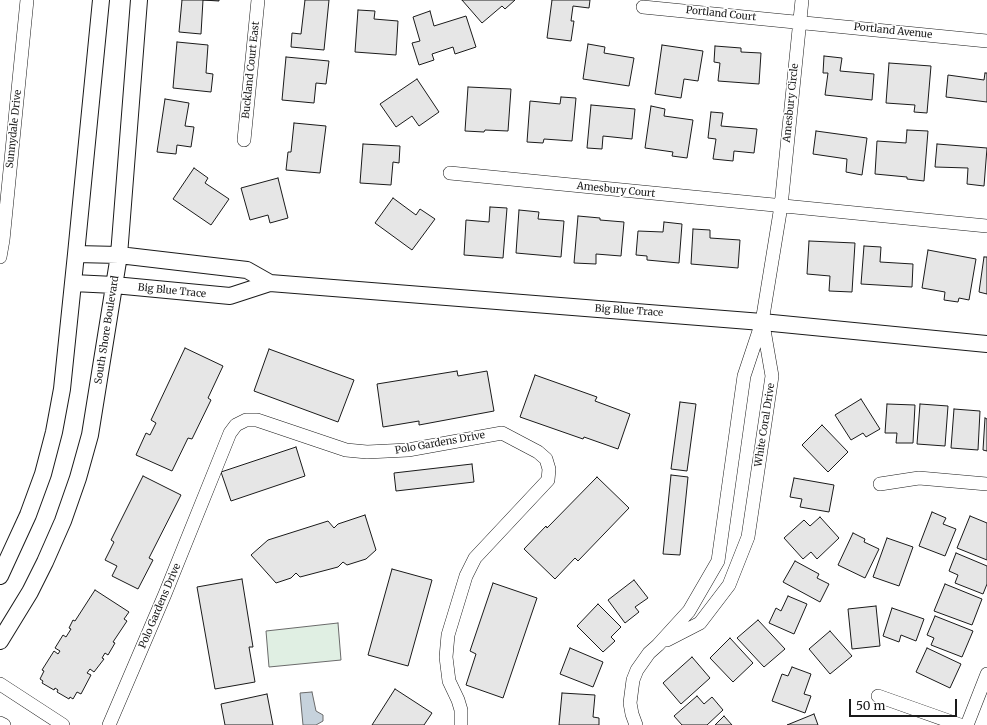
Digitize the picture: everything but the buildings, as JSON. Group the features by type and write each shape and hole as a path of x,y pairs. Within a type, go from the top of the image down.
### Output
{"street":[{"name":"Sunnydale Drive","path":"0,257 3,240 27,0"},
{"path":"0,576 28,515 43,474 54,432 62,389 101,0"},
{"name":"South Shore Boulevard","path":"0,641 30,592 63,521 78,478 91,427 119,255 139,0"},
{"name":"Buckland Court East","path":"244,140 258,0"},
{"name":"Amesbury Circle","path":"762,322 781,206 802,0"},
{"name":"Portland Court","path":"643,7 799,22"},
{"name":"Portland Avenue","path":"799,22 987,40"},
{"name":"Amesbury Court","path":"450,173 781,206"},
{"path":"781,206 987,226"},
{"name":"Big Blue Trace","path":"76,254 119,255 247,270 270,283"},
{"name":"Big Blue Trace","path":"73,283 114,285 230,296 270,283 762,322 987,344"},
{"name":"White Coral Drive","path":"658,644 700,623 729,585 748,537 772,376 762,322"},
{"name":"White Coral Drive","path":"636,725 630,703 632,680 642,660 689,611 718,561 744,376 762,322"},
{"name":"Polo Gardens Drive","path":"109,725 165,594 230,433 236,425 246,420 257,420 346,450 367,452 408,450 502,433 538,452 546,459 549,469 548,480 475,558 466,576 448,635 446,657 449,681 461,710 461,725"},
{"path":"880,484 918,478 987,484"},
{"path":"967,725 987,674"},
{"path":"0,684 63,725"},
{"path":"878,696 960,725"},
{"path":"0,723 4,725"}],"green space":[{"path":"338,623 341,660 269,667 266,631"}],"shaded area":[{"path":"312,692 316,711 323,715 323,721 316,725 303,725 300,693"}]}
